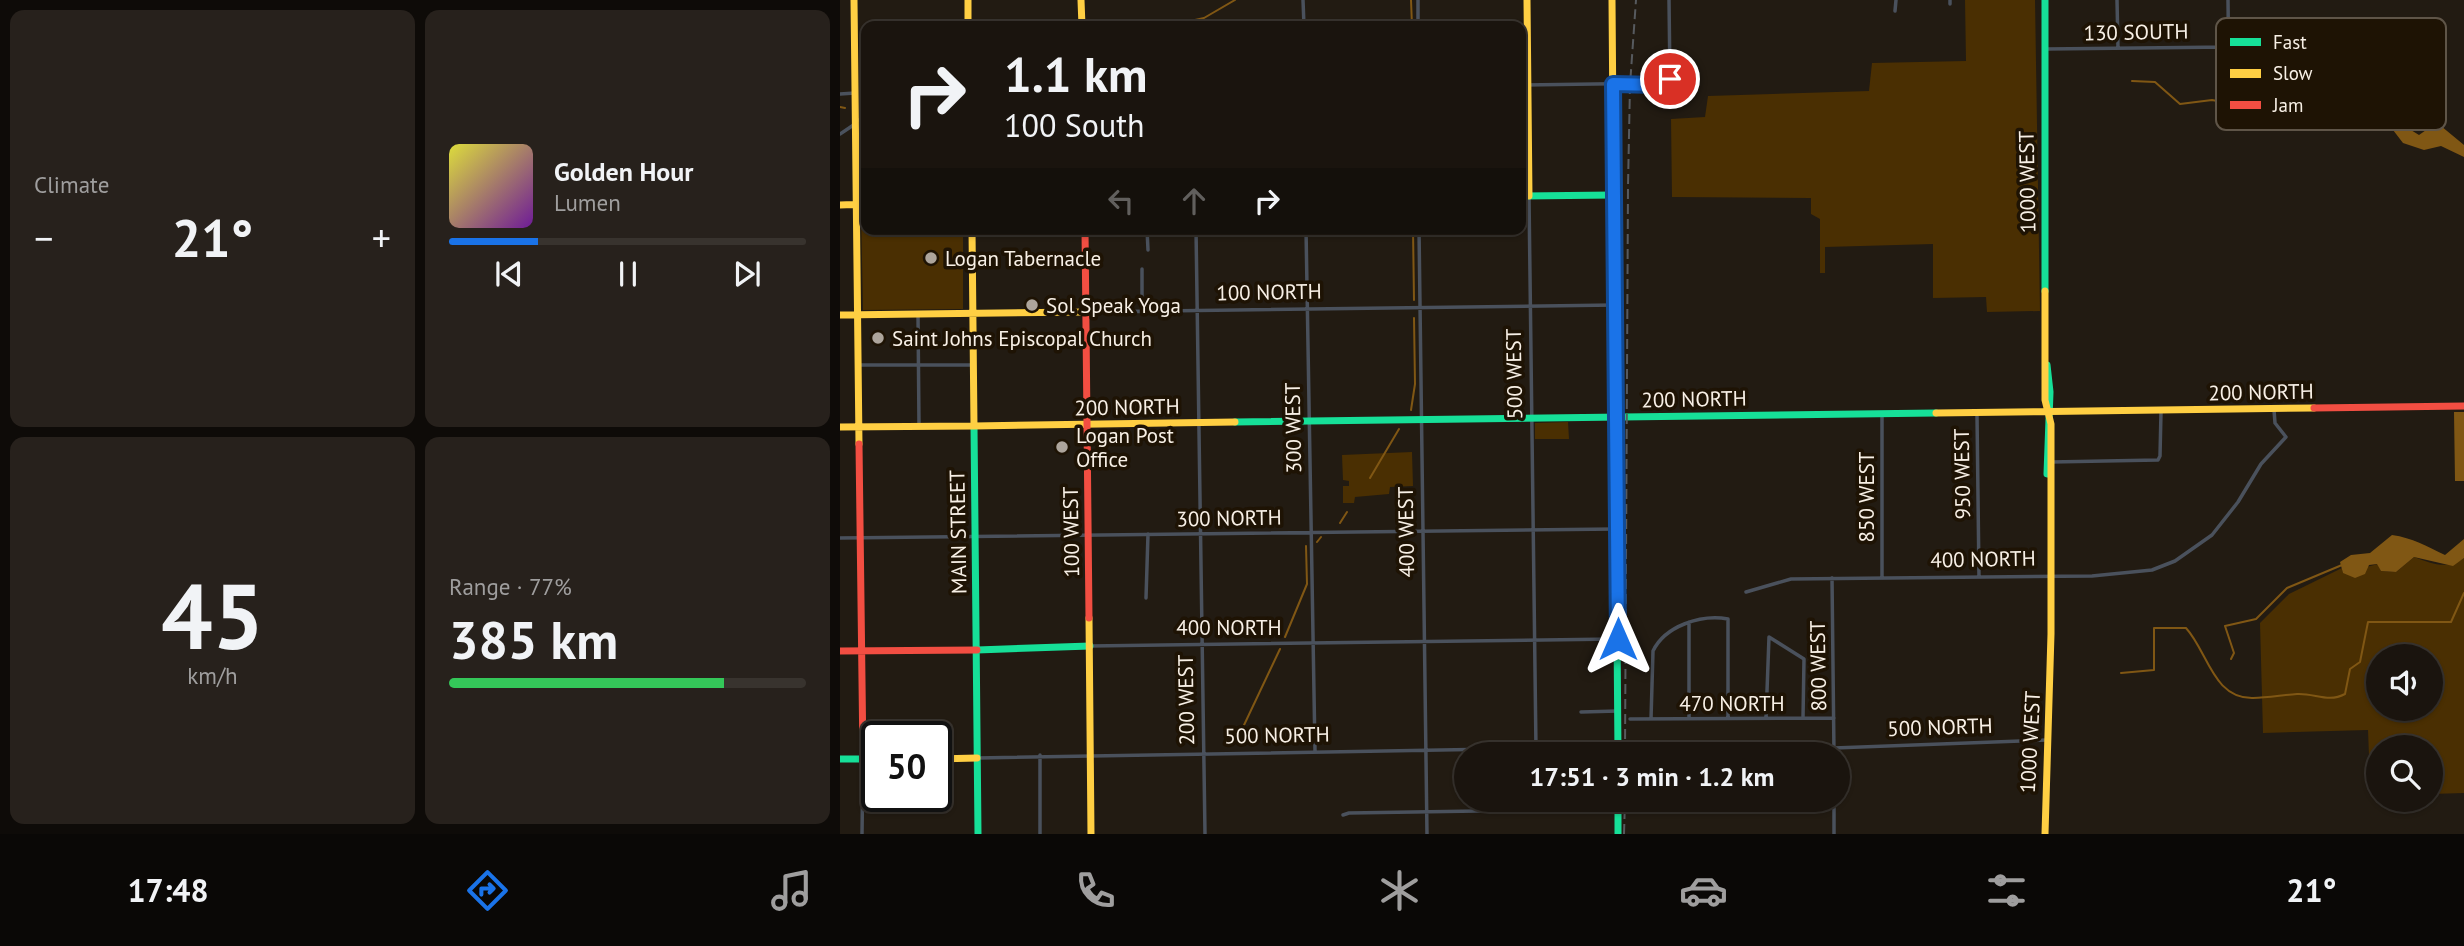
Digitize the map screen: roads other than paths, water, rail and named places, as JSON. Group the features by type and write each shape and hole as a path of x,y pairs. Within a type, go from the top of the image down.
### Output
{"main road":[{"path":"854,0 863,721"},
{"path":"968,0 968,21"},
{"path":"1081,0 1082,21"},
{"name":"500 WEST","path":"1526,42 1527,0"},
{"path":"1612,0 1618,742"},
{"name":"1000 WEST","path":"2045,0 2047,364 2050,387 2046,465 2049,483"},
{"path":"1526,196 1614,195"},
{"path":"840,205 861,204"},
{"name":"MAIN STREET","path":"971,235 978,834"},
{"name":"100 WEST","path":"1085,235 1091,834"},
{"name":"100 NORTH","path":"840,315 1086,312"},
{"name":"200 NORTH","path":"840,427 2464,406"},
{"name":"1000 WEST","path":"2045,834 2051,462 2048,412"},
{"name":"400 NORTH","path":"840,651 1090,646"},
{"name":"500 NORTH","path":"952,759 977,758"},
{"path":"840,759 861,759"},
{"path":"1618,812 1618,834"}],"street":[{"path":"1303,0 1304,21"},
{"path":"1418,0 1418,21"},
{"path":"1526,85 1658,85 1670,79 1669,0"},
{"path":"1895,11 1896,0"},
{"path":"2117,0 2118,48"},
{"path":"2228,0 2228,18"},
{"name":"130 SOUTH","path":"2044,49 2216,47"},
{"path":"840,94 855,95"},
{"path":"840,134 855,120 861,120"},
{"name":"500 WEST","path":"1526,214 1531,307 1536,742"},
{"path":"1147,235 1147,250"},
{"name":"200 WEST","path":"1196,235 1205,834"},
{"name":"300 WEST","path":"1306,235 1315,751"},
{"name":"400 WEST","path":"1419,235 1427,834"},
{"path":"1142,270 1142,312"},
{"name":"100 NORTH","path":"1086,312 1615,305"},
{"path":"918,314 919,426"},
{"path":"859,365 974,365"},
{"name":"400 NORTH","path":"1746,592 1791,579 2124,575 2152,570 2175,561 2212,535 2238,502 2260,464 2286,437 2275,423 2274,410"},
{"path":"2051,462 2158,460 2161,456 2161,411"},
{"name":"950 WEST","path":"1977,413 1979,577"},
{"name":"850 WEST","path":"1882,415 1882,578"},
{"name":"300 NORTH","path":"840,538 1618,529"},
{"path":"1146,598 1148,534"},
{"name":"800 WEST","path":"1832,578 1834,742"},
{"path":"1651,719 1653,652 1667,634 1689,622 1728,620 1728,718"},
{"path":"1689,622 1689,719"},
{"name":"400 NORTH","path":"1090,646 1618,639"},
{"path":"1766,718 1767,639 1774,639 1804,659 1803,718"},
{"path":"1581,712 1618,711"},
{"name":"470 NORTH","path":"1630,719 1834,718"},
{"name":"500 NORTH","path":"1850,747 2047,740"},
{"name":"500 NORTH","path":"977,758 1454,749"},
{"path":"1040,755 1040,834"},
{"path":"1343,816 1349,813 1454,811"},
{"path":"862,812 862,834"},
{"path":"1834,812 1834,834"}],"waterway":[{"path":"1190,21 1204,18 1235,0"},
{"path":"1411,0 1412,21"},
{"path":"2132,81 2155,82 2180,104 2216,101"},
{"path":"840,107 845,108"},
{"path":"1413,235 1414,300"},
{"path":"1411,410 1415,384 1414,318"},
{"path":"1370,478 1399,429"},
{"path":"1340,523 1347,512"},
{"path":"1317,542 1321,537"},
{"path":"1285,637 1307,584 1306,546"},
{"path":"2231,659 2234,653 2225,626 2256,619 2287,588 2342,565"},
{"path":"2121,673 2154,670 2154,628 2186,628 2220,683 2240,696 2259,698 2304,694 2339,697 2345,694 2350,669 2360,662 2368,622 2451,622 2464,593"},
{"path":"1236,742 1280,649"}],"railway":[{"path":"1625,742 1628,186 1630,85 1636,0"},
{"path":"1624,834 1625,812"}],"place":[{"name":"Logan Tabernacle","path":"931,258"},
{"name":"Sol Speak Yoga","path":"1032,305"},
{"name":"Saint Johns Episcopal Church","path":"878,338"},
{"name":"Logan Post Office","path":"1062,447"}]}
